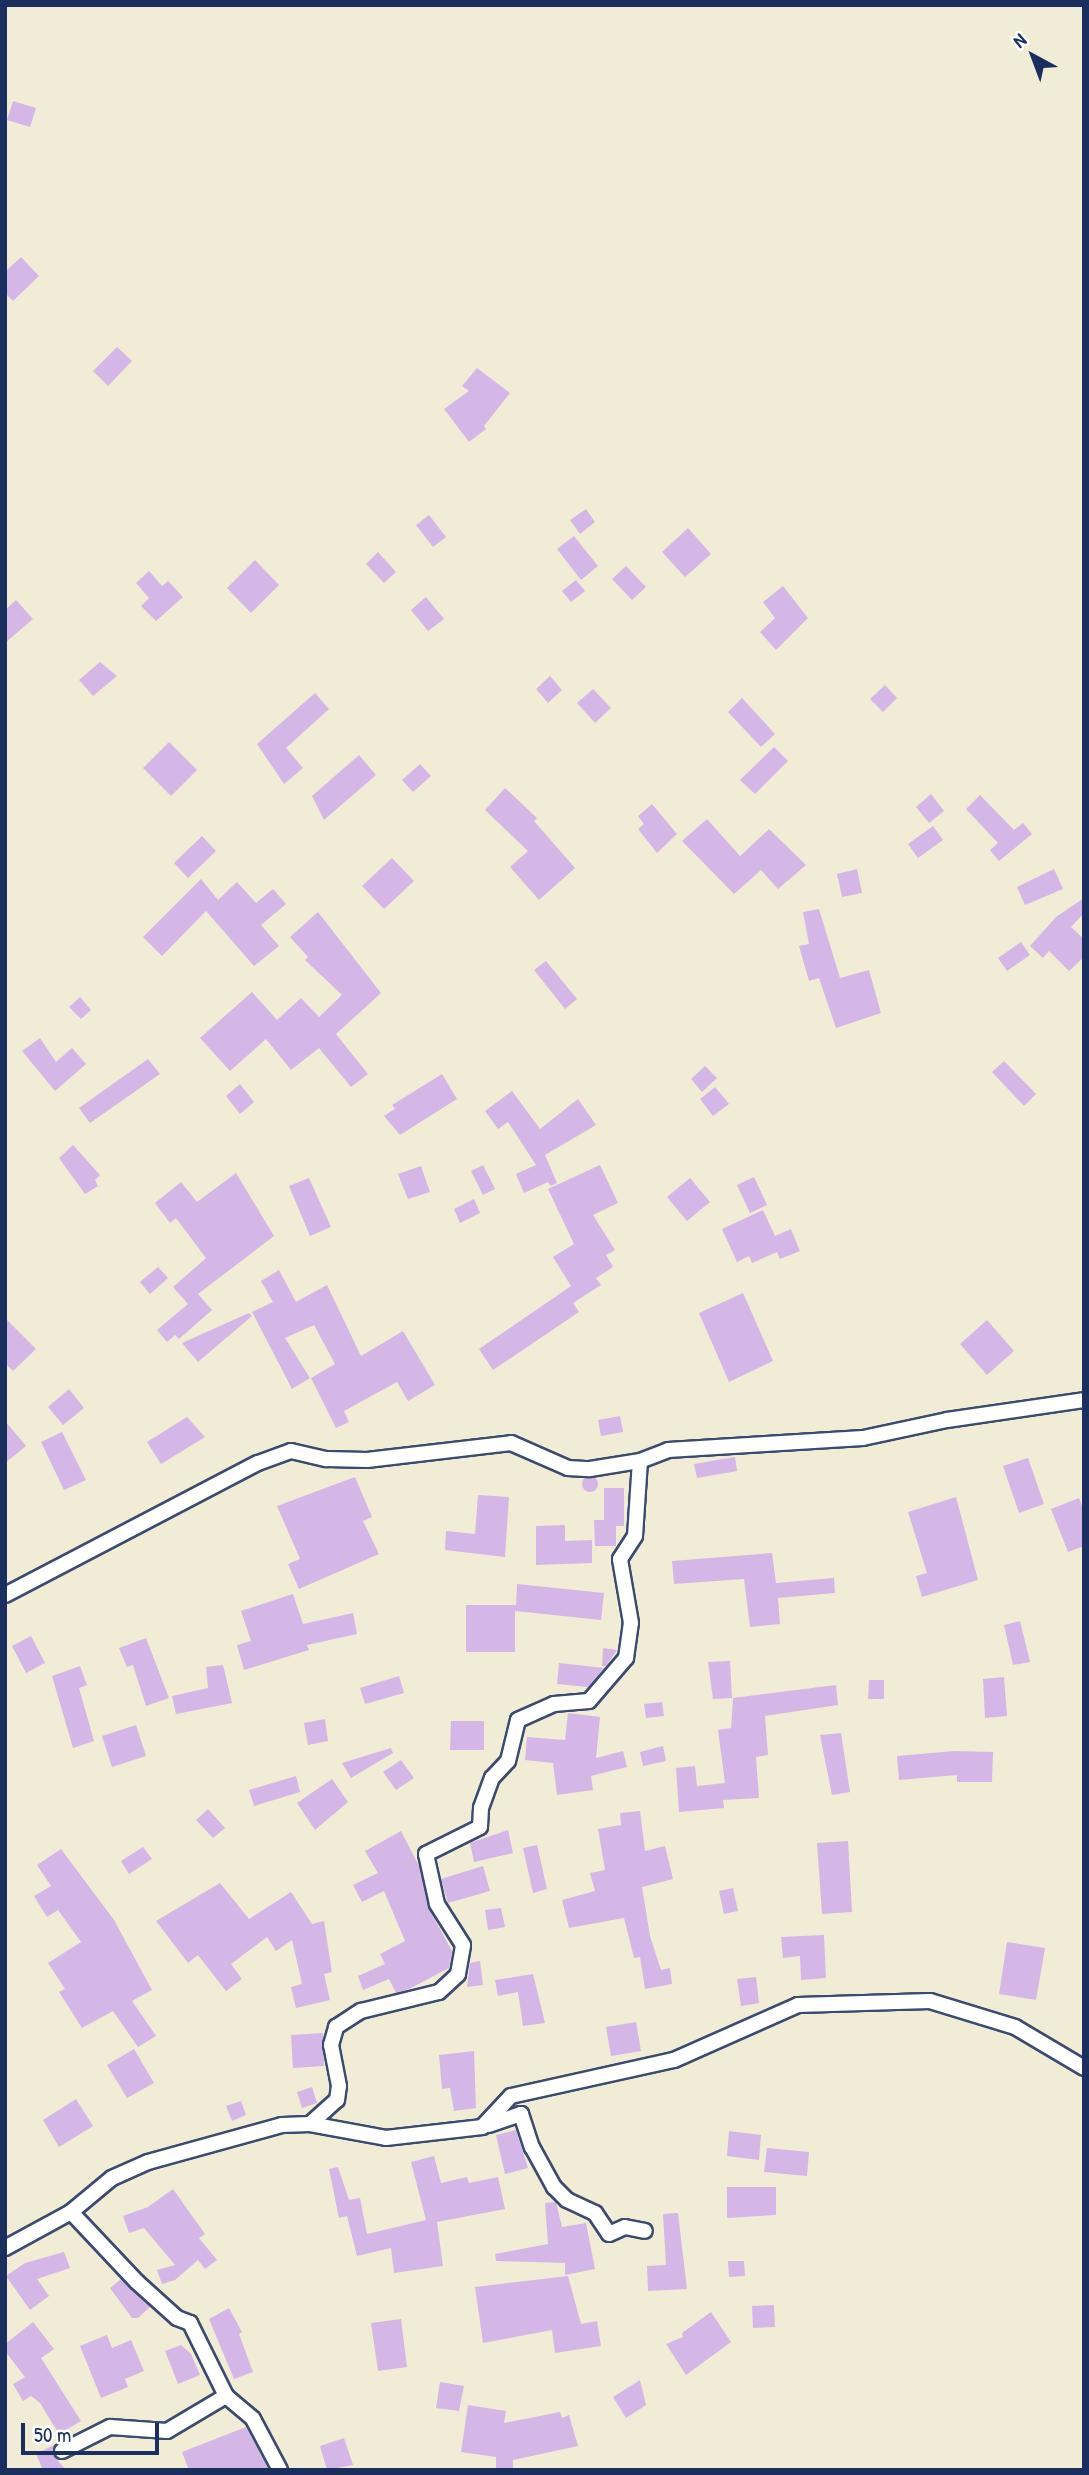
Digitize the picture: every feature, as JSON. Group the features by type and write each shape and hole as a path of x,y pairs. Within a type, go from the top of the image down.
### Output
{"street":[{"path":"5,1595 258,1463 291,1451 327,1459 367,1460 511,1443 568,1468 640,1461 668,1450 863,1438 960,1418 1084,1400"},
{"path":"310,2123 337,2100 339,2086 331,2045 336,2027 361,2011 439,1992 458,1974 463,1945 436,1905 426,1854 480,1827 481,1808 492,1778 508,1761 518,1720 554,1704 589,1702 626,1658 631,1623 620,1559 635,1536 640,1461"},
{"path":"489,2125 511,2096 674,2060 798,2005 930,2001 1015,2027 1084,2068"},
{"path":"5,2248 71,2212 129,2169 272,2128 310,2123 350,2135 386,2138 489,2125 521,2114 554,2187 568,2200 595,2213 609,2234 625,2227 645,2231"},
{"path":"71,2212 137,2283 177,2318 190,2323 226,2396 253,2419 280,2470"},
{"path":"62,2451 110,2427 167,2431 226,2396"}],"building":[{"path":"13,101 36,108 30,127 7,120"},
{"path":"21,257 39,276 13,301 5,293 5,272"},
{"path":"117,347 132,361 108,386 93,371"},
{"path":"477,368 510,393 484,426 486,429 469,442 444,409 469,391 462,386"},
{"path":"586,509 595,522 580,534 570,520"},
{"path":"429,515 446,537 433,547 416,525"},
{"path":"688,528 711,554 685,577 662,552"},
{"path":"574,536 598,566 581,580 557,549"},
{"path":"378,552 396,572 384,583 366,564"},
{"path":"255,560 279,585 251,613 227,588"},
{"path":"626,566 646,587 632,600 612,579"},
{"path":"149,571 162,586 168,581 183,597 156,621 141,606 149,598 136,583"},
{"path":"576,580 585,591 571,602 562,591"},
{"path":"783,586 808,618 776,650 760,632 775,618 763,602"},
{"path":"426,597 444,619 428,631 411,610"},
{"path":"16,600 33,619 5,643 5,610"},
{"path":"100,662 117,676 93,696 79,680"},
{"path":"550,676 562,690 548,703 536,689"},
{"path":"885,685 897,698 883,712 870,699"},
{"path":"593,689 611,708 595,723 577,703"},
{"path":"315,693 329,709 286,748 303,768 284,784 257,744"},
{"path":"742,698 775,734 761,747 728,712"},
{"path":"169,742 197,770 171,796 143,768"},
{"path":"774,747 788,761 755,794 740,780"},
{"path":"359,755 376,775 324,820 312,796"},
{"path":"420,764 431,776 413,792 402,780"},
{"path":"505,788 537,818 534,821 575,868 539,900 510,867 528,851 485,810"},
{"path":"931,794 944,811 929,823 916,807"},
{"path":"980,795 1014,830 1023,823 1032,834 999,861 990,850 998,843 966,809"},
{"path":"652,804 677,834 657,853 638,829 644,824 638,816"},
{"path":"707,819 740,856 769,829 806,865 778,889 761,870 734,894 682,841"},
{"path":"933,826 943,840 918,858 908,844"},
{"path":"202,836 216,851 188,878 174,863"},
{"path":"392,858 414,881 384,909 362,886"},
{"path":"857,869 862,893 842,897 837,874"},
{"path":"1054,869 1063,889 1025,905 1017,887"},
{"path":"201,879 218,900 237,882 256,903 273,889 286,904 261,925 279,946 254,966 206,911 162,956 143,937"},
{"path":"1084,898 1084,913 1071,927 1084,939 1084,957 1069,971 1049,951 1043,958 1030,946 1056,917"},
{"path":"819,909 840,978 869,970 881,1013 836,1028 819,978 809,981 799,946 809,944 803,912"},
{"path":"318,912 381,993 336,1034 368,1074 351,1087 319,1048 291,1070 266,1039 230,1071 200,1038 252,992 277,1020 301,998 319,1017 342,995 305,960 308,957 290,937"},
{"path":"1021,942 1030,955 1007,971 998,958"},
{"path":"546,961 577,999 565,1009 534,970"},
{"path":"80,997 91,1010 81,1019 69,1007"},
{"path":"40,1038 56,1062 72,1048 86,1064 55,1091 22,1051"},
{"path":"148,1059 160,1074 90,1123 79,1108"},
{"path":"1004,1061 1036,1094 1024,1106 992,1072"},
{"path":"705,1066 717,1078 702,1092 691,1079"},
{"path":"442,1074 457,1099 400,1135 384,1116 395,1109 392,1105"},
{"path":"240,1084 254,1102 240,1114 226,1096"},
{"path":"715,1087 729,1104 713,1116 700,1099"},
{"path":"512,1091 540,1129 578,1099 596,1125 545,1155 557,1183 551,1186 548,1182 524,1193 516,1174 536,1165 508,1122 498,1129 485,1111"},
{"path":"73,1145 100,1175 95,1180 98,1186 85,1194 59,1158"},
{"path":"483,1165 495,1189 483,1195 471,1171"},
{"path":"600,1165 618,1203 593,1215 615,1250 606,1255 613,1267 596,1278 601,1285 573,1303 579,1312 493,1370 479,1349 571,1286 553,1257 574,1244 548,1189"},
{"path":"421,1166 430,1192 408,1199 398,1174"},
{"path":"236,1173 274,1236 198,1294 212,1310 179,1339 175,1335 167,1342 157,1330 188,1304 173,1287 206,1258 176,1218 170,1223 155,1203 181,1182 197,1202"},
{"path":"754,1177 767,1205 750,1213 737,1185"},
{"path":"309,1178 331,1227 310,1236 289,1186"},
{"path":"690,1178 710,1202 687,1221 667,1197"},
{"path":"474,1199 480,1213 460,1223 454,1209"},
{"path":"763,1210 775,1236 791,1229 800,1251 780,1259 777,1252 752,1263 749,1256 737,1262 722,1229"},
{"path":"158,1267 168,1278 150,1294 140,1282"},
{"path":"279,1270 296,1302 327,1285 361,1356 403,1331 435,1385 408,1401 397,1382 344,1411 349,1422 336,1428 311,1378 335,1364 314,1325 285,1338 310,1378 292,1389 252,1312 273,1302 261,1281"},
{"path":"743,1293 773,1361 729,1382 699,1313"},
{"path":"249,1313 252,1316 198,1362 182,1343"},
{"path":"5,1318 36,1349 13,1371 5,1363"},
{"path":"987,1320 1014,1351 987,1375 960,1344"},
{"path":"69,1389 84,1408 63,1425 48,1407"},
{"path":"620,1416 623,1432 601,1436 598,1420"},
{"path":"187,1417 205,1437 161,1464 147,1442"},
{"path":"5,1421 26,1446 5,1463"},
{"path":"62,1432 86,1480 64,1490 41,1442"},
{"path":"735,1457 737,1471 697,1478 694,1464"},
{"path":"1028,1458 1044,1504 1019,1513 1003,1466"},
{"path":"590,1476 598,1484 590,1492 582,1484"},
{"path":"355,1477 372,1517 363,1521 379,1554 299,1589 288,1564 300,1559 277,1506"},
{"path":"604,1488 624,1488 624,1526 616,1526 616,1546 595,1546 594,1520 604,1520"},
{"path":"478,1495 509,1497 505,1557 445,1550 446,1531 475,1534"},
{"path":"956,1497 978,1580 922,1597 916,1576 927,1573 908,1512"},
{"path":"1079,1498 1084,1511 1084,1546 1068,1552 1051,1509"},
{"path":"565,1525 565,1541 592,1540 592,1563 536,1565 536,1526"},
{"path":"772,1553 776,1583 834,1578 835,1593 778,1598 780,1624 750,1627 744,1579 674,1584 672,1561"},
{"path":"517,1584 604,1593 601,1620 515,1611 515,1652 466,1652 466,1605 516,1605"},
{"path":"293,1594 303,1624 353,1613 357,1634 307,1645 309,1650 244,1670 237,1645 251,1641 241,1611"},
{"path":"1020,1621 1030,1662 1013,1665 1004,1625"},
{"path":"31,1636 45,1663 26,1673 12,1646"},
{"path":"146,1638 169,1698 146,1706 133,1665 127,1667 119,1648"},
{"path":"603,1648 617,1650 606,1666 602,1666"},
{"path":"730,1661 732,1698 713,1699 708,1662"},
{"path":"559,1663 604,1668 588,1687 557,1684"},
{"path":"223,1665 232,1703 176,1714 172,1696 208,1688 206,1667"},
{"path":"80,1666 87,1685 79,1688 94,1741 73,1748 52,1676"},
{"path":"399,1676 404,1693 365,1704 360,1688"},
{"path":"1004,1677 1007,1716 985,1718 983,1679"},
{"path":"869,1680 884,1680 884,1699 868,1699"},
{"path":"836,1685 838,1705 765,1716 768,1755 756,1757 759,1798 723,1800 724,1808 679,1812 676,1768 695,1766 697,1786 725,1783 718,1730 731,1728 733,1698"},
{"path":"662,1702 664,1716 646,1718 644,1704"},
{"path":"568,1713 600,1717 596,1758 623,1751 627,1767 591,1776 593,1790 557,1795 553,1763 525,1760 527,1737 565,1740"},
{"path":"325,1719 328,1741 308,1745 304,1723"},
{"path":"451,1721 484,1721 484,1750 450,1750"},
{"path":"136,1725 146,1756 112,1767 102,1736"},
{"path":"841,1733 850,1792 832,1795 820,1735"},
{"path":"663,1746 666,1761 643,1766 640,1752"},
{"path":"391,1748 393,1753 351,1778 342,1763"},
{"path":"955,1751 993,1752 992,1782 957,1782 957,1775 899,1780 897,1756"},
{"path":"401,1760 414,1778 396,1790 383,1772"},
{"path":"296,1776 300,1792 254,1806 249,1790"},
{"path":"332,1779 348,1802 315,1830 297,1803"},
{"path":"208,1809 225,1828 213,1838 196,1820"},
{"path":"640,1811 645,1851 665,1846 673,1879 642,1887 650,1936 661,1970 670,1968 672,1984 645,1989 640,1957 634,1958 624,1918 569,1928 562,1900 595,1891 590,1873 605,1870 598,1829 621,1825 620,1813"},
{"path":"508,1830 513,1853 474,1862 470,1843"},
{"path":"401,1831 419,1866 429,1909 452,1951 449,1968 396,1993 389,1979 363,1990 358,1976 385,1964 380,1954 405,1941 384,1891 362,1902 353,1885 378,1873 365,1851"},
{"path":"848,1841 852,1912 822,1914 817,1843"},
{"path":"537,1845 547,1889 533,1893 523,1848"},
{"path":"143,1847 152,1859 129,1874 121,1861"},
{"path":"61,1849 114,1920 152,1990 132,2001 156,2036 138,2047 113,2011 82,2028 59,1992 65,1989 48,1963 81,1942 58,1910 47,1917 34,1896 51,1886 37,1865"},
{"path":"483,1866 490,1891 448,1903 441,1879"},
{"path":"220,1883 249,1919 291,1892 312,1924 324,1921 332,1972 324,1974 330,2000 296,2008 291,1987 302,1984 292,1940 276,1951 267,1937 231,1964 242,1979 226,1991 198,1955 188,1963 156,1921"},
{"path":"733,1888 738,1911 724,1914 719,1891"},
{"path":"501,1908 505,1927 488,1930 485,1910"},
{"path":"824,1935 826,1978 801,1980 800,1956 783,1958 781,1937"},
{"path":"1007,1942 1045,1948 1036,2000 999,1994"},
{"path":"480,1961 483,1985 467,1987 470,1963"},
{"path":"533,1974 545,2023 523,2026 518,1992 498,1996 495,1980"},
{"path":"756,1977 759,2003 741,2006 737,1979"},
{"path":"636,2022 641,2051 611,2056 606,2027"},
{"path":"323,2033 324,2066 293,2068 291,2035"},
{"path":"134,2049 154,2083 127,2098 107,2065"},
{"path":"474,2051 476,2108 454,2111 450,2088 442,2089 439,2055"},
{"path":"312,2087 317,2103 302,2108 297,2092"},
{"path":"76,2099 93,2126 59,2147 43,2120"},
{"path":"241,2101 246,2115 232,2121 226,2106"},
{"path":"516,2130 528,2168 505,2174 496,2135"},
{"path":"729,2131 761,2135 759,2160 727,2156"},
{"path":"767,2148 809,2152 807,2176 764,2172"},
{"path":"434,2156 441,2183 467,2177 469,2183 498,2177 505,2209 437,2222 443,2266 394,2273 391,2248 357,2256 347,2216 339,2218 329,2169 338,2167 349,2200 360,2198 367,2234 426,2220 411,2162"},
{"path":"727,2187 776,2187 776,2215 727,2218"},
{"path":"173,2189 205,2234 199,2238 217,2260 205,2269 198,2260 175,2280 162,2284 157,2270 175,2265 144,2228 129,2233 123,2216 148,2207"},
{"path":"556,2202 562,2227 586,2223 595,2269 565,2275 565,2263 496,2261 495,2254 548,2244 545,2203"},
{"path":"678,2213 687,2289 648,2291 647,2266 666,2265 663,2214"},
{"path":"64,2252 70,2268 37,2279 49,2296 30,2310 6,2276 25,2263"},
{"path":"728,2261 744,2261 745,2276 729,2277"},
{"path":"568,2276 581,2324 597,2321 601,2346 555,2353 552,2330 483,2343 475,2287"},
{"path":"121,2279 150,2307 138,2318 132,2318 110,2288"},
{"path":"774,2305 775,2327 753,2328 752,2306"},
{"path":"229,2308 242,2332 239,2334 253,2372 234,2379 209,2319"},
{"path":"711,2312 731,2342 686,2375 666,2344 683,2337 682,2333"},
{"path":"401,2319 407,2367 378,2371 371,2323"},
{"path":"33,2322 54,2349 41,2358 81,2421 59,2434 40,2403 31,2396 23,2401 13,2384 25,2377 5,2351 5,2344"},
{"path":"107,2335 112,2348 131,2340 144,2371 125,2379 128,2387 101,2398 80,2346"},
{"path":"181,2345 191,2354 200,2375 178,2384 165,2351"},
{"path":"640,2380 646,2405 626,2418 613,2397"},
{"path":"440,2382 464,2386 459,2411 436,2408"},
{"path":"468,2405 506,2411 504,2423 560,2412 562,2418 569,2415 578,2446 513,2460 513,2470 496,2470 496,2457 461,2452"},
{"path":"246,2427 269,2470 189,2470 182,2452"},
{"path":"344,2438 353,2465 327,2470 320,2446"},
{"path":"54,2445 53,2455 66,2470 43,2470 36,2454"}]}
